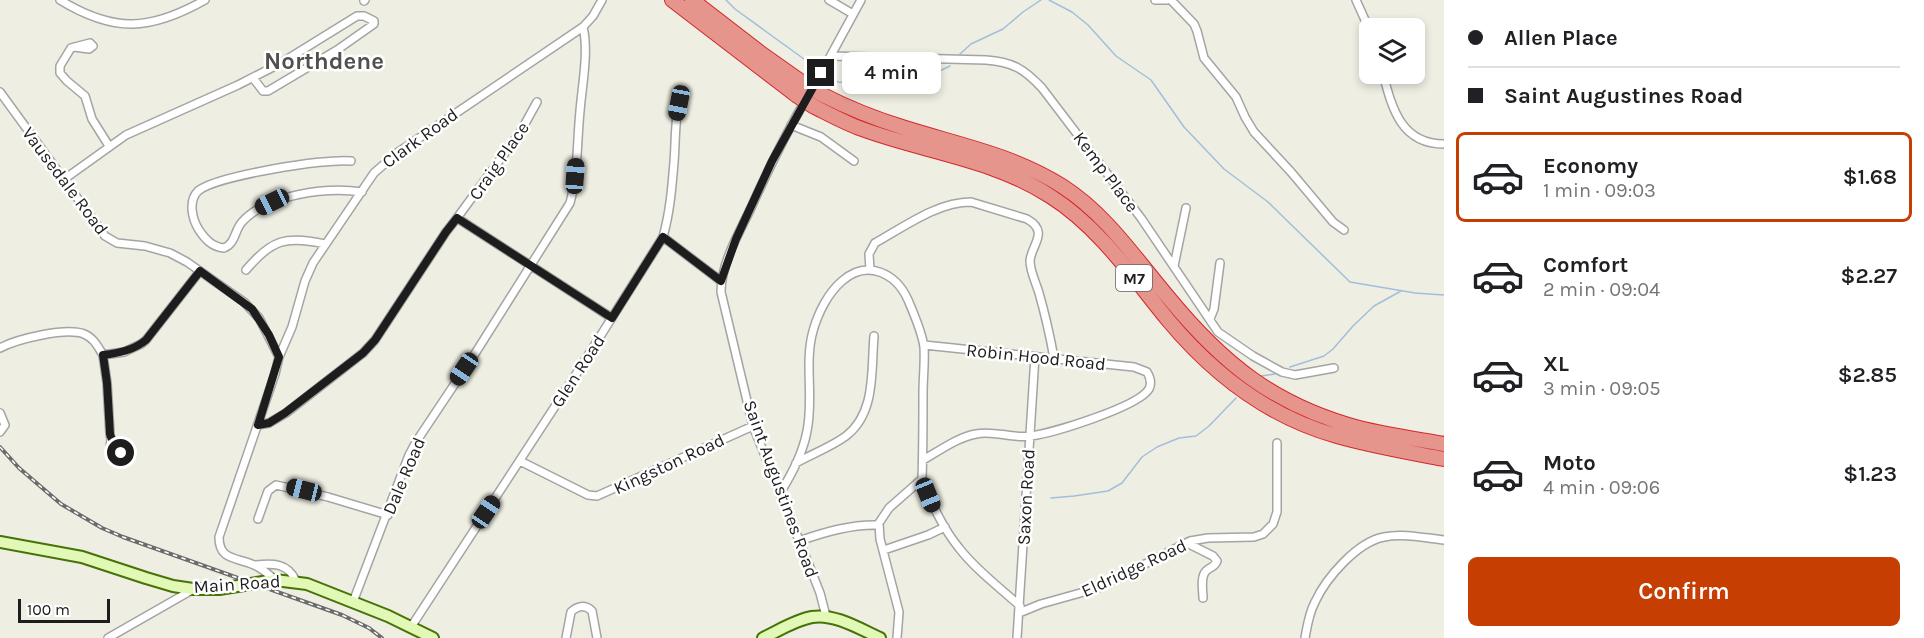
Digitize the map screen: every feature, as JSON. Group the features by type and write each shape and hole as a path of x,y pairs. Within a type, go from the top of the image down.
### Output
{"highway":[{"name":"M7","path":"672,0 860,129 1002,171 1050,196 1092,229 1175,328 1207,362 1253,398 1303,424 1336,436 1444,459"},
{"name":"M7","path":"692,0 762,54 799,89"},
{"name":"M7","path":"817,100 1003,157 1036,171 1064,187 1118,235 1194,328 1226,360 1250,379 1280,397 1327,418 1361,428 1444,444"}],"main road":[{"name":"Main Road","path":"0,542 82,557 164,584 193,589 219,589 274,580 296,581 353,602 433,638"},
{"path":"763,638 807,618 826,616 880,638"}],"street":[{"path":"60,0 99,19 122,24 164,19 205,0"},
{"name":"Clark Road","path":"279,357 297,314 308,273 374,173 387,160 582,27 593,16 602,0"},
{"path":"829,0 853,14"},
{"name":"Saint Augustines Road","path":"826,616 820,593 753,426 725,309 721,281 742,226 791,125 861,0"},
{"path":"1155,0 1169,0 1194,24 1203,58 1236,97 1254,132 1299,180 1333,222 1344,230"},
{"path":"1356,0 1364,18"},
{"path":"63,180 109,146 148,124 253,78 357,16 364,16 374,21 374,24 346,44 274,89 263,91 253,78"},
{"name":"Dale Road","path":"353,602 409,455 531,266 564,213 572,195 584,60 585,38 582,27"},
{"path":"74,47 69,50 62,61 60,73 85,96 92,119 109,146"},
{"name":"Kemp Place","path":"831,56 986,60 1002,61 1016,66 1042,88 1141,218 1218,332 1282,372 1295,375 1334,368"},
{"path":"1386,84 1395,112 1408,131 1427,141 1444,144"},
{"name":"Vausedale Road","path":"0,92 100,230 111,241 156,248 178,256 200,271 252,309 269,335 279,357"},
{"name":"Glen Road","path":"411,627 663,237 670,203 676,116 683,92"},
{"name":"Craig Place","path":"258,425 269,423 280,417 363,353 375,340 446,232 521,131 537,102"},
{"path":"791,125 821,137 854,161"},
{"path":"351,161 311,162 206,187 199,190 194,197 192,209 195,222 209,242 216,247 224,248 233,241 243,220 272,202 301,195 339,191 362,192"},
{"path":"870,270 869,254 876,243 941,207 971,202 1031,221 1038,231 1037,244 1030,264 1054,358"},
{"path":"1174,266 1186,208"},
{"path":"457,218 612,318"},
{"path":"663,237 721,281"},
{"path":"246,270 266,248 276,243 298,240 325,244"},
{"path":"1166,254 1178,248"},
{"path":"1210,319 1214,309 1220,263"},
{"path":"780,493 796,463 809,423 810,345 817,321 831,293 843,280 862,270 883,272 892,277 904,291 924,345 922,479 935,511 971,562 1019,609"},
{"path":"103,355 124,352 146,340 200,271"},
{"path":"0,348 26,338 78,333 85,334 92,339 103,355 111,439"},
{"path":"796,463 844,437 861,419 868,402 874,336"},
{"path":"1043,357 1050,340"},
{"name":"Robin Hood Road","path":"924,345 1134,367 1147,372 1151,381 1149,390 1125,406 1029,437"},
{"name":"Saxon Road","path":"1017,638 1035,356"},
{"path":"279,357 219,537 219,545 227,556 256,565 275,564 286,567 296,581"},
{"path":"0,413 5,425 0,432"},
{"name":"Kingston Road","path":"520,461 588,495 597,496 753,426"},
{"path":"923,460 973,434 1029,437"},
{"name":"Eldridge Road","path":"1019,609 1098,588 1186,543 1208,538 1254,537 1263,534 1273,524 1278,502 1277,443"},
{"path":"897,638 899,612 879,525 889,508 922,479"},
{"path":"258,519 268,491 276,486 328,496 388,514"},
{"path":"799,541 839,529 879,525"},
{"path":"884,550 945,527"},
{"path":"1305,638 1311,610 1318,596 1348,557 1357,550 1386,536 1444,540"},
{"path":"1186,543 1214,556 1217,561 1215,566 1203,575 1203,598"},
{"path":"256,565 274,580"},
{"path":"108,638 193,589"},
{"path":"566,638 571,612 577,607 585,606 592,610 597,638"}],"waterway":[{"path":"726,0 815,67"},
{"path":"960,54 971,44 1003,29 1041,0"},
{"path":"1049,0 1072,12 1088,25 1116,56 1151,80 1184,127 1224,169 1268,202 1350,282 1415,293 1444,295"},
{"path":"828,76 838,82 894,87 927,77 950,66"},
{"path":"1290,367 1324,356 1374,306 1401,291"},
{"path":"1261,376 1275,374"},
{"path":"1051,498 1108,491 1122,483 1142,457 1157,447 1179,438 1196,436 1236,398"}],"railway":[{"path":"0,447 19,468 61,504 102,528 342,615 369,628 382,638"}],"district":[{"name":"Northdene","path":"324,61"}],"route":[{"path":"121,453 110,434 103,355 124,352 146,340 200,271 252,309 269,335 279,357 258,425 274,421 363,353 385,327 457,218 612,318 663,237 721,281 736,239 772,161 821,73"}]}
